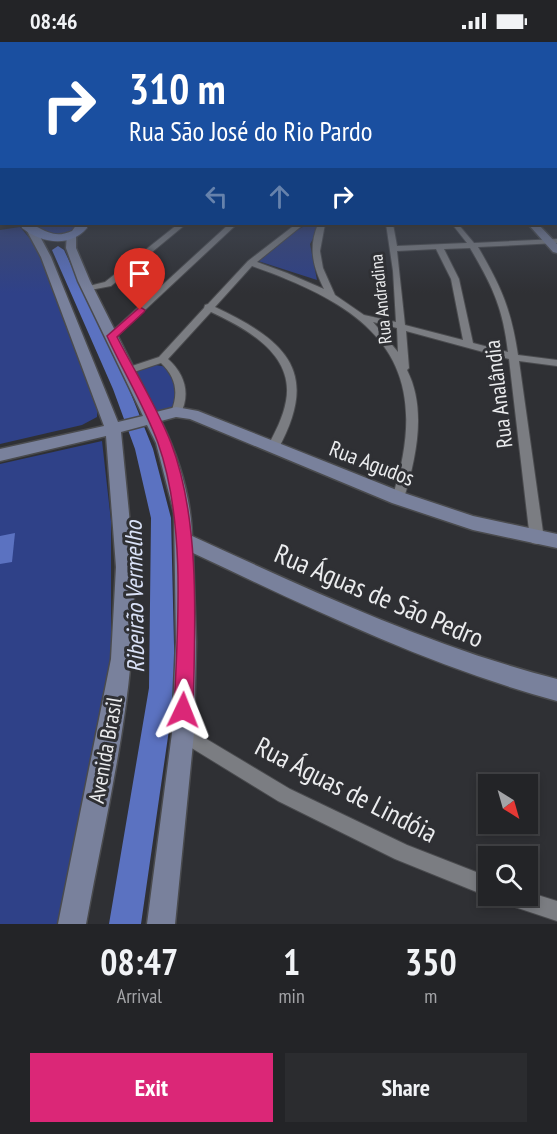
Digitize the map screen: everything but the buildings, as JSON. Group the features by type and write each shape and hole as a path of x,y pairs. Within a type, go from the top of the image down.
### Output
{"main road":[{"path":"82,225 80,230 71,235 72,253 127,371 164,443 176,480 183,513 186,642 183,733 161,924"},
{"path":"534,225 555,243"},
{"path":"544,225 555,243"},
{"name":"Avenida Brasil","path":"27,226 51,237 71,235"},
{"name":"Avenida Brasil","path":"27,226 46,258 113,429 125,567 121,659 72,924"},
{"path":"0,455 176,412"},
{"name":"Rua Agudos","path":"176,412 193,415 398,498 473,523 557,542"},
{"name":"Rua Águas de São Pedro","path":"184,540 349,617 442,656 557,690"}],"street":[{"path":"88,289 108,284 181,225"},
{"path":"109,330 128,321 231,225"},
{"path":"127,371 162,359 251,263 299,225"},
{"path":"322,225 316,236 314,252 319,271 331,294"},
{"name":"Rua Andradina","path":"389,225 404,372"},
{"name":"Rua Analândia","path":"456,225 473,246 495,283 509,324 537,539"},
{"path":"393,249 555,243"},
{"path":"439,247 458,287 470,346"},
{"path":"251,263 297,278 331,294 365,317 382,335 404,372 411,396 413,423 411,449 398,498"},
{"path":"208,307 238,320 266,338 274,346 288,370 293,390 291,415 273,448"},
{"path":"365,317 514,357 557,363"},
{"path":"162,359 171,367 181,385 181,402 176,412"},
{"name":"Rua Águas de Lindóia","path":"183,733 293,800 402,852 478,883"},
{"path":"538,905 557,911"}],"shaded area":[{"path":"34,225 80,226 78,230 59,237"},
{"path":"306,225 320,225 310,244 317,280 258,261 284,238"},
{"path":"20,227 36,246 98,402 97,417 82,425 0,444 0,230"},
{"path":"156,365 167,367 175,381 177,391 176,407 160,414 144,395 137,370"},
{"path":"102,441 111,521 111,659 60,924 0,924 0,464"},
{"path":"15,533 12,562 0,564 0,536"}],"waterway":[{"name":"Ribeirão Vermelho","path":"58,250 121,389 144,449 161,518 162,688 125,924"}],"route":[{"path":"140,310 112,336 127,371 164,443 176,480 183,513 186,642 183,710"}]}
